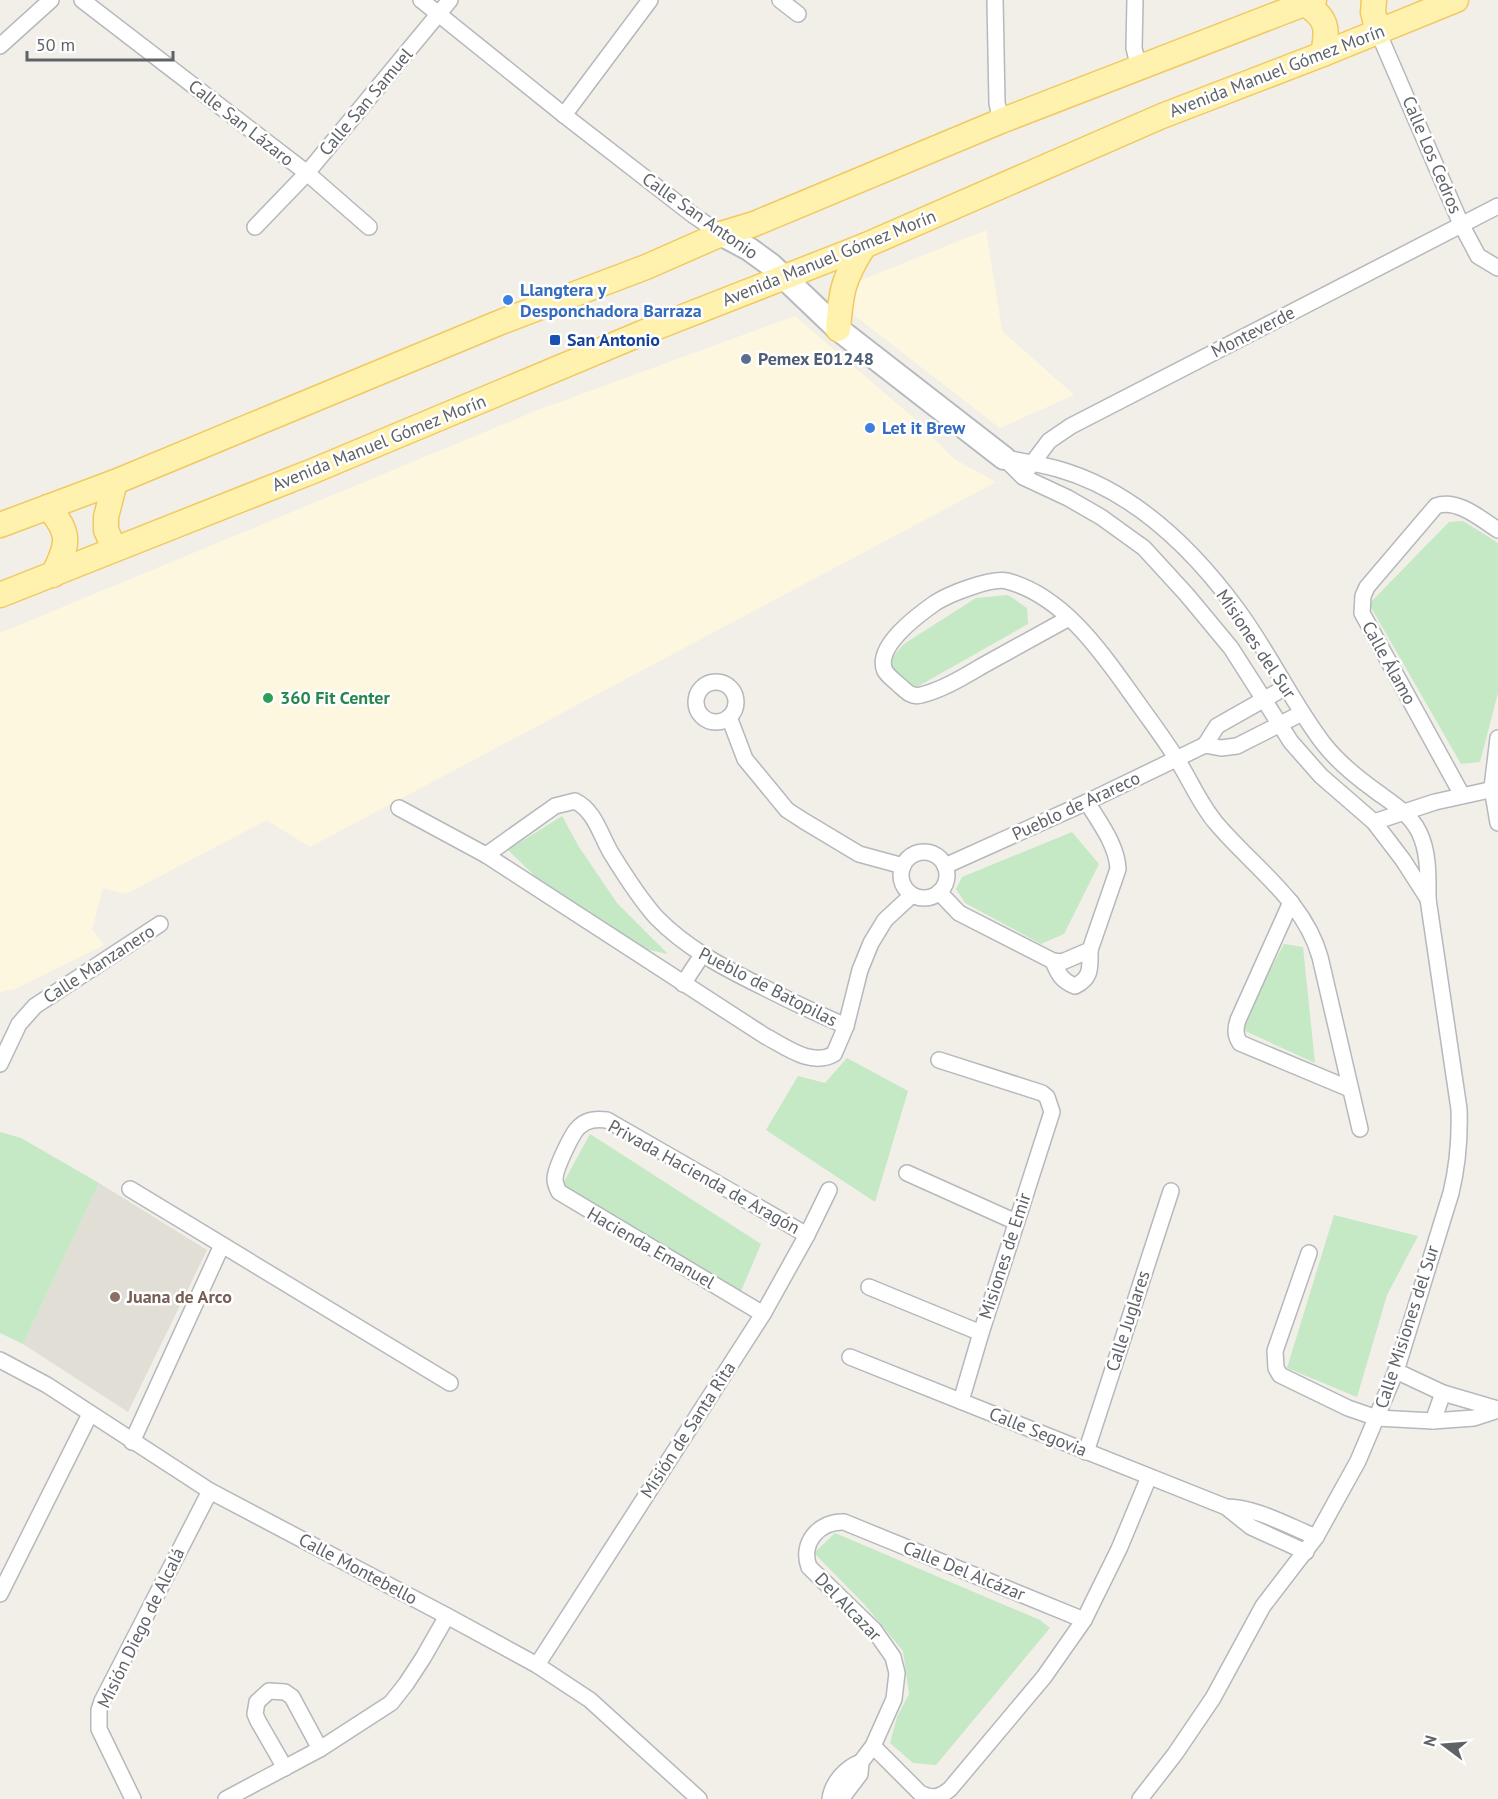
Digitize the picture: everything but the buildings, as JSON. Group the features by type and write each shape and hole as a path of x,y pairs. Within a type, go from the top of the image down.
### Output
{"main road":[{"path":"1374,0 1373,12 1378,32"},
{"name":"Avenida Manuel Gómez Morín","path":"0,595 114,548 314,471 642,333 864,246 1162,116 1456,0"},
{"path":"0,525 115,482 501,322 646,267 721,234 754,224 1002,121 1309,2 1324,21 1326,38 1323,54"},
{"path":"838,329 843,284 864,246"},
{"path":"114,548 106,530 106,517 115,482"},
{"path":"48,507 63,524 65,532 63,554 53,575"}],"street":[{"path":"0,46 51,0"},
{"name":"Calle San Lázaro","path":"82,0 307,174 369,227"},
{"name":"Calle San Antonio","path":"421,0 693,215 749,249 784,277 838,329 1004,458 1023,477"},
{"name":"Calle San Samuel","path":"255,227 307,174 450,0"},
{"path":"564,115 650,0"},
{"path":"780,0 798,14"},
{"path":"995,0 998,103 1002,121"},
{"path":"1135,0 1134,48 1139,68"},
{"name":"Calle Los Cedros","path":"1378,32 1461,224 1478,256 1498,268"},
{"name":"Monteverde","path":"1023,477 1049,441 1071,426 1498,206"},
{"name":"Calle San Antonio","path":"1004,458 1032,463"},
{"name":"Misiones del Sur","path":"1032,463 1060,469 1096,484 1134,505 1169,532 1195,558 1238,610 1302,713 1325,745 1352,773 1404,811"},
{"name":"Misiones del Sur","path":"1023,477 1084,507 1144,548 1231,648 1292,742 1321,776 1374,822"},
{"name":"Calle Álamo","path":"1462,795 1362,613 1361,606 1367,587 1436,506 1443,504 1458,506 1498,530"},
{"path":"1069,618 951,683 920,695 908,694 886,673 884,655 888,644 922,611 943,597 976,585 1005,580 1034,592 1069,618 1098,650 1126,687 1177,759 1197,798 1216,824 1303,916 1315,938 1360,1129"},
{"path":"1286,687 1217,726 1205,745 1221,748 1237,747 1302,713"},
{"path":"729,717 746,759 788,810 859,854 903,866"},
{"path":"1498,738 1495,788 1498,824"},
{"name":"Pueblo de Arareco","path":"945,866 1087,802 1205,745"},
{"path":"1374,822 1404,811 1495,788"},
{"name":"Pueblo de Batopilas","path":"575,801 584,805 591,813 610,851 654,915 702,955 816,1014 846,1026 834,1054 821,1059 810,1058 765,1036 486,855 555,806 575,801"},
{"path":"1053,961 1059,976 1066,983 1075,986 1084,982 1089,974 1090,950 1118,869 1118,860 1113,848 1087,802"},
{"path":"399,808 486,855"},
{"name":"Calle Misiones del Sur","path":"1140,1799 1175,1754 1213,1698 1268,1599 1316,1538 1353,1471 1396,1371 1451,1193 1458,1166 1460,1138 1458,1097 1428,899 1428,870 1424,846 1415,824 1404,811"},
{"name":"Calle Misiones del Sur","path":"1374,822 1428,899"},
{"path":"920,852 935,855 945,866 946,880 939,892 926,898 912,895 903,885 901,879 906,859 920,852"},
{"path":"939,892 959,913 1053,961 1062,962 1090,950"},
{"path":"846,1026 860,970 871,943 885,920 912,895"},
{"path":"1291,902 1238,1020 1235,1029 1236,1037 1240,1043 1350,1089"},
{"name":"Calle Manzanero","path":"0,1064 19,1024 35,1006 160,924"},
{"path":"683,984 702,955"},
{"name":"Misiones de Emir","path":"939,1060 1042,1093 1051,1105 1052,1112 961,1401"},
{"name":"Privada Hacienda de Aragón","path":"556,1170 578,1128 597,1119 607,1120 807,1235"},
{"name":"Hacienda Emanuel","path":"556,1170 556,1186 563,1196 763,1314"},
{"path":"907,1173 1016,1222"},
{"path":"130,1189 450,1383"},
{"name":"Misión de Santa Rita","path":"537,1665 763,1314 829,1190"},
{"name":"Calle Juglares","path":"1086,1452 1171,1191"},
{"path":"132,1442 222,1245"},
{"path":"1309,1253 1275,1351 1276,1368 1280,1375 1348,1408 1377,1419 1433,1421 1474,1418 1498,1410"},
{"path":"869,1287 981,1333"},
{"name":"Calle Segovia","path":"850,1357 1226,1507 1251,1527 1306,1551"},
{"name":"Calle Montebello","path":"0,1360 46,1385 210,1491 537,1665 590,1700 699,1799"},
{"path":"1396,1371 1443,1393 1498,1410"},
{"path":"1433,1421 1443,1393"},
{"path":"0,1594 90,1414"},
{"path":"873,1746 920,1793 935,1798 950,1790 1044,1677 1084,1620 1119,1549 1149,1477"},
{"name":"Misión Diego de Alcalá","path":"133,1799 99,1729 99,1710 107,1690 210,1491"},
{"name":"Calle Segovia","path":"1226,1507 1256,1513 1316,1538"},
{"name":"Calle Del Alcázar","path":"844,1522 1084,1620"},
{"name":"Del Alcazar","path":"841,1799 860,1774 861,1762 873,1746 894,1699 897,1673 893,1657 874,1630 809,1567 806,1558 810,1539 828,1523 844,1522"},
{"path":"226,1799 320,1749 390,1703 406,1684 447,1616"},
{"path":"285,1768 255,1714 257,1702 269,1691 285,1692 292,1697 320,1749"},
{"name":"Del Alcazar","path":"830,1799 831,1790 850,1766 861,1762"}],"shaded area":[{"path":"986,230 1002,331 1074,395 1000,428 854,315 851,304 856,282"},
{"path":"795,316 917,421 954,459 996,482 310,847 267,820 126,894 103,888 92,929 104,945 15,989 0,992 0,633 538,410"},
{"name":"Juana de Arco","path":"99,1183 207,1250 128,1412 23,1344"}],"green space":[{"path":"1463,521 1498,543 1498,693 1480,762 1461,764 1369,604 1449,522"},
{"path":"1008,595 1027,608 1028,624 915,688 891,674 890,660 904,644 976,598"},
{"path":"562,816 579,847 617,903 668,954 640,948 538,879 508,850"},
{"path":"1072,832 1099,864 1064,934 1041,944 965,903 956,889 962,877"},
{"path":"1284,944 1303,947 1315,1063 1243,1030 1248,1011"},
{"path":"847,1058 908,1091 875,1202 766,1130 798,1076 825,1083"},
{"path":"0,1132 21,1138 99,1183 23,1344 0,1333"},
{"path":"590,1134 761,1244 741,1291 561,1187"},
{"path":"1334,1215 1418,1236 1387,1295 1357,1397 1287,1368"},
{"path":"835,1533 1040,1620 1050,1628 936,1765 913,1763 890,1743 897,1717 909,1694 903,1651 865,1605 814,1553"}],"place":[{"name":"Llangtera y Desponchadora Barraza","path":"508,300"},
{"name":"San Antonio","path":"555,340"},
{"name":"Pemex E01248","path":"746,359"},
{"name":"Let it Brew","path":"870,428"},
{"name":"360 Fit Center","path":"268,698"},
{"name":"Juana de Arco","path":"115,1297"}]}
